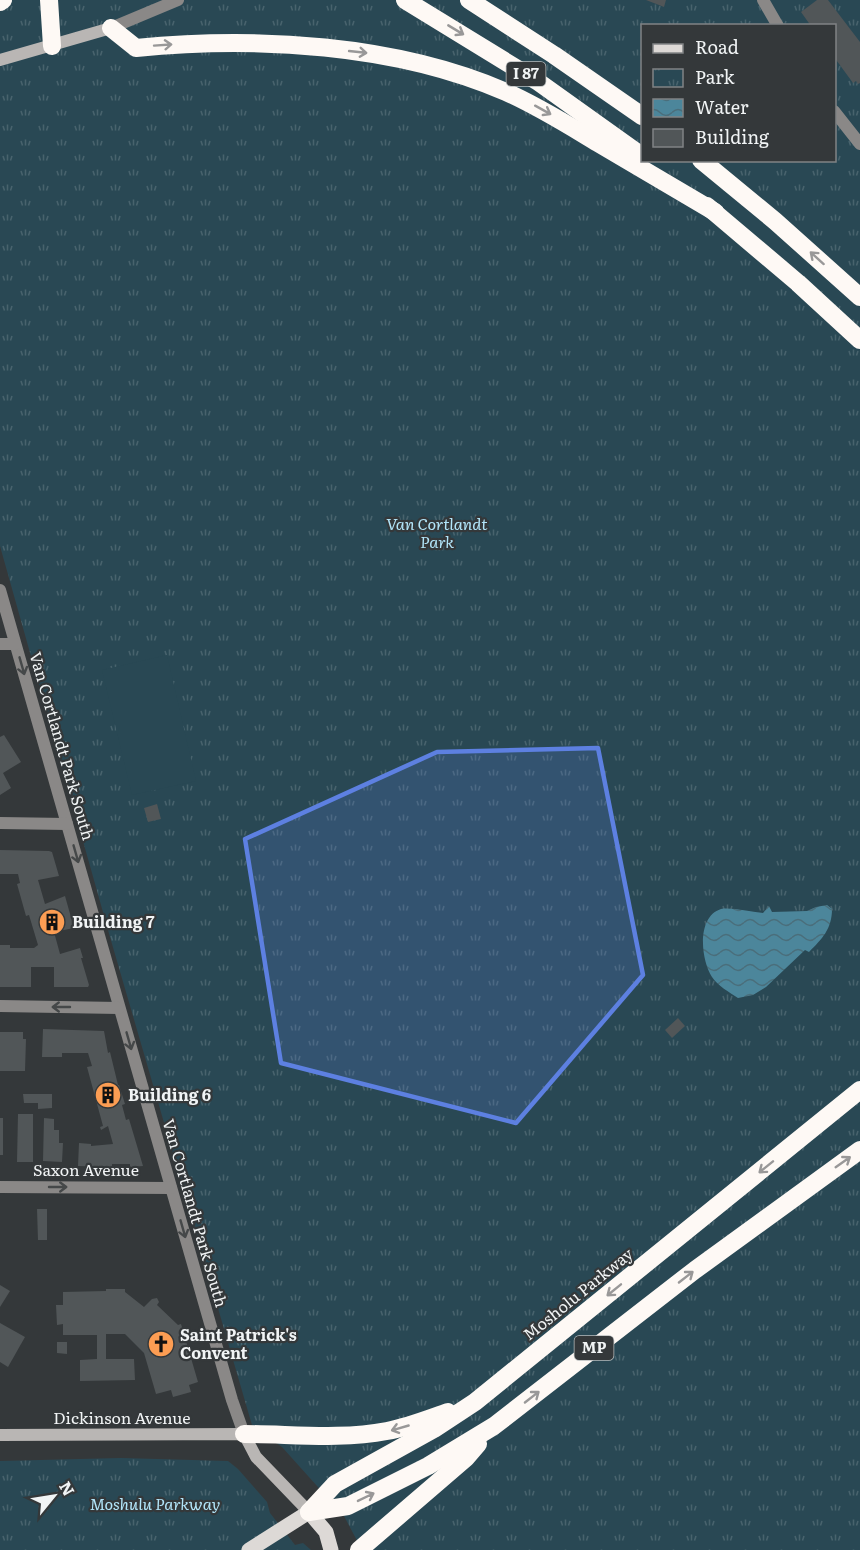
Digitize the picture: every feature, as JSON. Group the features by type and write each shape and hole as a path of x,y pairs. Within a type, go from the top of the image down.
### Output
{"highway":[{"path":"49,0 52,45"},
{"name":"I 87","path":"405,0 537,81 641,155"},
{"name":"I 87","path":"469,0 555,54 641,115"},
{"path":"111,28 136,48 184,44 238,44 334,49 398,58 456,73 529,102 715,212"},
{"path":"652,162 715,212 860,340"},
{"path":"703,162 775,221 860,297"},
{"name":"Mosholu Parkway","path":"309,1512 335,1484 434,1429 475,1402 860,1090"},
{"name":"Mosholu Parkway","path":"309,1512 348,1506 428,1466 494,1426 695,1270 860,1150"},
{"path":"244,1434 376,1433 403,1427 475,1402"},
{"path":"358,1550 466,1458 494,1426"}],"main road":[{"path":"0,60 111,28"},
{"name":"Dickinson Avenue","path":"0,1435 244,1434"},
{"name":"Van Cortlandt Park South","path":"244,1434 256,1457 309,1512"},
{"path":"309,1512 326,1532 331,1550"},
{"name":"Mosholu Parkway","path":"249,1550 309,1512"}],"street":[{"path":"111,28 178,0"},
{"path":"763,0 777,24"},
{"path":"836,114 860,144"},
{"name":"Van Cortlandt Park South","path":"0,590 232,1400 244,1434"},
{"path":"0,644 15,644"},
{"path":"0,823 67,824"},
{"path":"0,1006 119,1008"},
{"name":"Saxon Avenue","path":"0,1186 171,1188"}],"highlighted area":[{"path":"598,748 643,975 516,1123 281,1063 245,839 437,752"}],"green space":[{"name":"Van Cortlandt Park","path":"0,0 860,0 860,1550 362,1550 344,1516 282,1447 252,1425 110,937 0,546"},
{"path":"167,655 196,781 132,795 102,670"},
{"name":"Moshulu Parkway","path":"121,1458 228,1461 267,1502 270,1513 295,1545 303,1543 311,1550 0,1550 0,1461"}],"water":[{"path":"827,905 832,909 832,916 822,938 809,952 805,950 766,987 753,995 738,998 720,986 712,977 705,960 703,940 704,930 713,914 721,909 763,913 769,906 772,912 807,911"}],"building":[{"path":"646,0 666,0 664,7"},
{"path":"817,0 828,0 860,42 860,83 856,81 853,83 836,60 836,24 810,24 801,12"},
{"path":"4,735 21,762 3,773 11,788 0,795 0,737"},
{"path":"157,804 161,819 148,822 144,808"},
{"name":"Building 7","path":"0,850 52,852 59,876 38,880 45,904 65,896 74,928 54,932 60,954 80,948 88,987 54,987 54,967 31,967 31,987 0,987 0,945 10,945 10,948 34,948 38,945 29,915 26,916 17,884 20,883 18,874 0,874"},
{"path":"678,1018 685,1026 672,1038 665,1030"},
{"name":"Building 6","path":"43,1029 104,1031 108,1053 110,1052 125,1104 122,1105 126,1120 129,1119 143,1166 130,1167 130,1164 112,1164 112,1167 78,1166 79,1143 91,1144 91,1146 113,1144 108,1126 101,1130 100,1127 103,1126 87,1067 92,1066 88,1053 62,1053 62,1057 42,1057"},
{"path":"0,1032 23,1032 23,1039 26,1039 25,1071 0,1071"},
{"path":"23,1094 52,1094 52,1108 38,1109 38,1103 24,1103"},
{"path":"18,1114 33,1114 33,1162 17,1162"},
{"path":"0,1118 3,1118 3,1155 0,1155"},
{"path":"44,1118 54,1119 54,1130 59,1130 59,1143 63,1143 62,1162 43,1161"},
{"path":"37,1209 47,1209 47,1240 38,1240"},
{"path":"0,1285 10,1291 0,1307"},
{"name":"Saint Patrick's Convent","path":"106,1289 125,1289 125,1292 144,1307 152,1299 157,1298 159,1302 157,1305 178,1325 181,1324 198,1382 189,1385 191,1392 173,1397 171,1390 156,1394 144,1353 125,1334 106,1334 106,1359 134,1359 135,1380 80,1381 80,1360 97,1359 97,1335 63,1335 63,1324 57,1325 56,1305 63,1305 63,1292 106,1291"},
{"path":"0,1323 25,1337 8,1367 0,1362"},
{"path":"57,1342 67,1342 67,1354 57,1353"}],"place":[{"name":"Building 7","path":"52,922"},
{"name":"Building 6","path":"108,1095"},
{"name":"Saint Patrick's Convent","path":"161,1344"}]}
